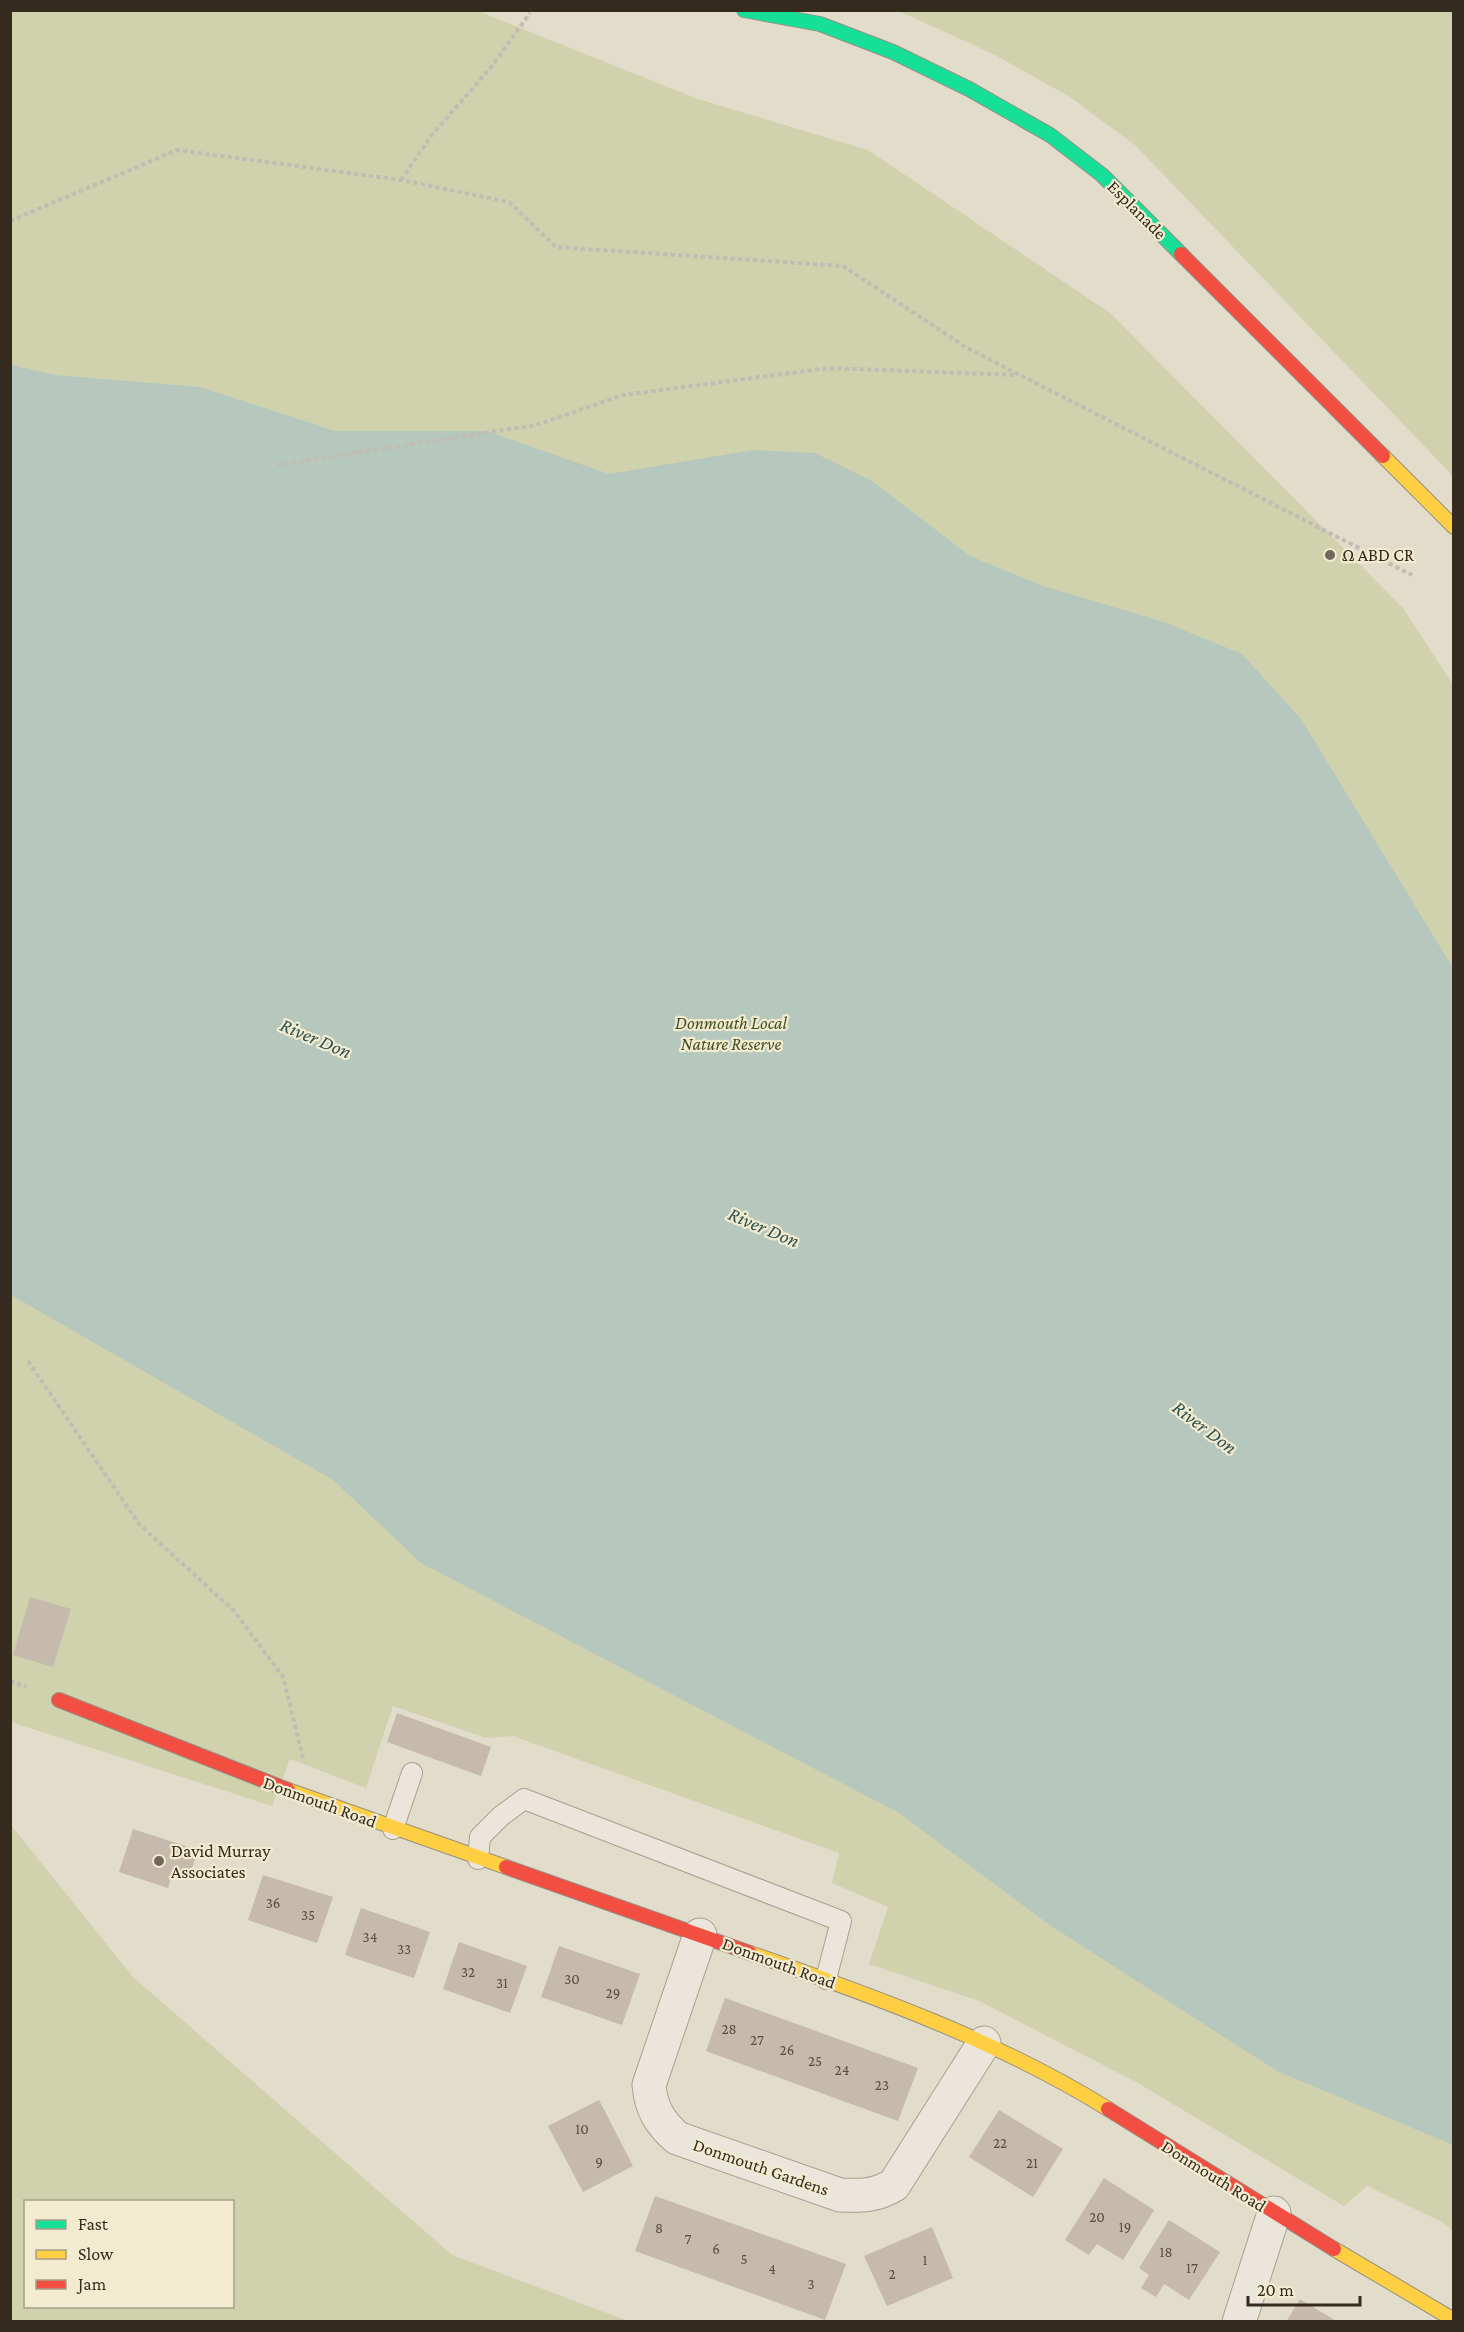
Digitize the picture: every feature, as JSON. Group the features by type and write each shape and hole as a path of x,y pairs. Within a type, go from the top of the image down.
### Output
{"street":[{"name":"Esplanade","path":"744,10 820,24 892,52 969,89 1050,135 1102,175 1454,527"},
{"name":"Donmouth Road","path":"59,1700 315,1801 825,1979 984,2043 1092,2099 1274,2213 1454,2320"},
{"name":"Donmouth Gardens","path":"700,1935 649,2085 651,2102 658,2118 677,2138 840,2194 881,2193 894,2185 984,2043"},
{"path":"1239,2322 1274,2213"}],"lane":[{"path":"393,1829 412,1773"},
{"path":"478,1859 480,1837 501,1816 524,1799 841,1922 825,1979"}],"path":[{"path":"401,180 431,136 492,66 530,13"},
{"path":"10,221 177,150 401,180 509,202 556,247 843,266 967,348 1412,575"},
{"path":"277,465 536,425 623,395 829,368 1021,376"},
{"path":"28,1361 139,1524 234,1611 283,1677 315,1801"}],"green space":[{"name":"Donmouth Local Nature Reserve","path":"11,11 478,11 698,99 868,150 1110,313 1403,608 1453,685 1453,2231 1442,2222 1367,2186 1344,2206 1136,2082 979,2001 869,1964 888,1907 832,1883 839,1853 513,1736 486,1738 393,1706 366,1788 290,1759 272,1806 11,1722"},
{"path":"899,11 1453,11 1453,476 1135,145 1070,97 993,54"},
{"path":"10,1824 133,1977 452,2255 628,2321 11,2321"}],"water":[{"name":"Donmouth Local Nature Reserve","path":"11,365 55,375 200,387 335,431 487,431 609,474 753,450 815,453 872,481 970,556 1043,586 1164,622 1242,654 1301,719 1453,968 1453,2145 1277,2071 1051,1926 899,1813 421,1563 333,1480 11,1295"}],"building":[{"path":"30,1597 71,1609 53,1667 13,1655"},
{"path":"397,1713 491,1747 481,1776 387,1742"},
{"name":"David Murray Associates","path":"133,1829 198,1850 189,1877 173,1872 168,1888 119,1872"},
{"path":"263,1875 333,1897 317,1943 248,1920"},
{"path":"361,1908 430,1932 414,1978 345,1955"},
{"path":"459,1942 527,1966 510,2013 443,1989"},
{"path":"559,1946 640,1974 622,2025 541,1997"},
{"path":"725,1998 918,2068 898,2121 706,2051"},
{"path":"599,2100 633,2166 583,2192 548,2126"},
{"path":"999,2110 1063,2149 1033,2197 969,2157"},
{"path":"1104,2178 1154,2210 1123,2260 1097,2244 1089,2255 1065,2240"},
{"path":"655,2196 846,2264 825,2320 635,2251"},
{"path":"1169,2220 1220,2252 1189,2300 1164,2284 1156,2297 1141,2288 1149,2275 1139,2268"},
{"path":"932,2227 953,2278 887,2306 864,2256"},
{"path":"1300,2299 1338,2322 1286,2322"}],"traffic: fast":[{"path":"744,10 820,24 893,52 969,89 1050,135 1102,175 1181,254"}],"traffic: slow":[{"path":"1383,456 1454,527"},
{"path":"288,1790 506,1867"},
{"path":"750,1953 934,2021 1023,2062 1108,2109"},
{"path":"1334,2249 1454,2320"}],"traffic: jam":[{"path":"1181,254 1383,456"},
{"path":"59,1700 288,1790"},
{"path":"506,1867 750,1953"},
{"path":"1108,2109 1334,2249"}],"place":[{"name":"Ω ABD CR","path":"1330,555"},
{"name":"David Murray Associates","path":"159,1861"}],"water label":[{"name":"River Don","path":"316,1038"},
{"name":"River Don","path":"764,1227"},
{"name":"River Don","path":"1205,1427"}]}
